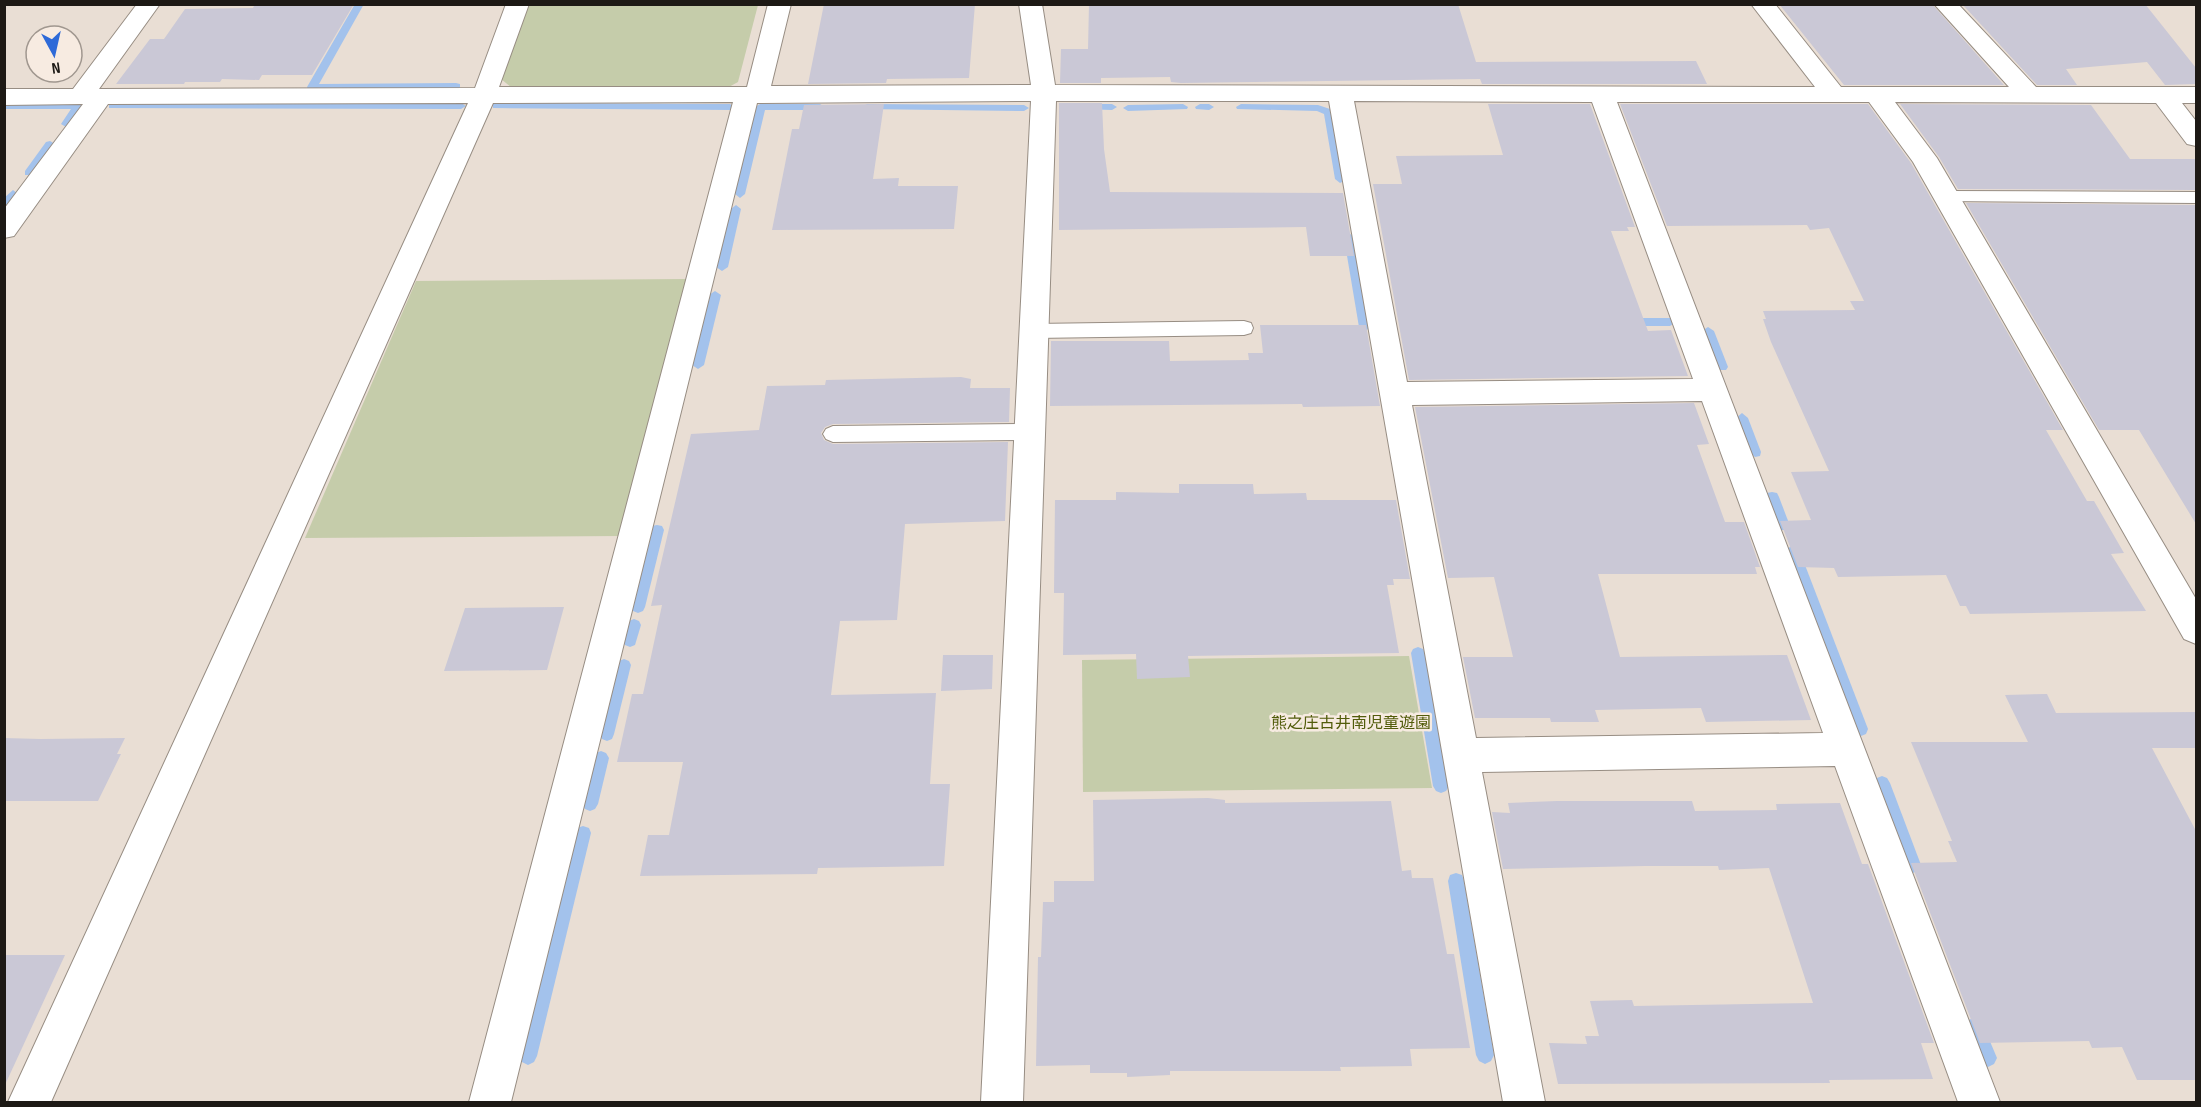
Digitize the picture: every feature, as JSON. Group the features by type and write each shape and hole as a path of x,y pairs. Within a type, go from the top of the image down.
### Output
{"street":[{"path":"4,229 149,4"},
{"path":"28,1102 484,96 518,4"},
{"path":"490,1102 752,95 780,4"},
{"path":"1002,1102 1044,93 1030,4"},
{"path":"1762,4 1834,94"},
{"path":"1945,4 2028,93"},
{"path":"4,97 1044,93 2196,95"},
{"path":"1877,94 1924,158 2196,629"},
{"path":"1340,95 1524,1102"},
{"path":"1602,95 1979,1102"},
{"path":"2163,95 2196,138"},
{"path":"1394,394 1712,390"},
{"path":"1460,755 1846,749"}],"lane":[{"path":"1947,197 2196,198"},
{"path":"1034,331 1244,328"},
{"path":"833,434 1030,432"}],"green space":[{"path":"529,5 758,5 738,82 727,88 512,88 501,79"},
{"path":"687,279 622,536 305,538 416,281"},
{"name":"熊之庄古井南児童遊園","path":"1409,656 1432,788 1083,792 1082,660"}],"building":[{"path":"255,4 354,4 312,75 262,75 259,80 222,79 220,82 185,82 184,84 116,84 150,39 164,39 185,9 253,8"},
{"path":"824,4 975,4 969,78 887,79 886,83 808,84"},
{"path":"1089,4 1458,4 1476,62 1696,61 1707,84 1482,84 1480,79 1181,83 1171,82 1170,77 1101,78 1101,83 1060,83 1061,49 1088,49"},
{"path":"1779,4 1932,4 2004,85 1844,85"},
{"path":"1962,4 2145,4 2196,68 2196,84 2165,85 2147,62 2066,69 2077,85 2037,85"},
{"path":"1059,103 1102,103 1104,149 1110,192 1343,193 1354,256 1310,256 1306,227 1059,230"},
{"path":"884,104 873,179 899,178 898,186 958,186 954,229 772,230 792,129 799,129 804,105"},
{"path":"1488,104 1590,104 1635,227 1627,227 1629,231 1611,231 1648,331 1671,330 1688,376 1409,380 1373,184 1402,184 1396,156 1503,155"},
{"path":"1620,104 1868,104 1911,163 2063,430 2046,430 2087,501 2094,501 2124,553 2111,554 2146,611 1970,614 1966,606 1960,606 1946,575 1838,577 1834,568 1798,567 1780,521 1811,520 1791,472 1829,471 1771,342 1763,319 1766,319 1763,311 1855,310 1850,301 1864,301 1829,228 1810,230 1807,225 1667,226"},
{"path":"1900,104 2091,105 2130,159 2196,159 2196,190 1958,189 1939,157"},
{"path":"1966,203 2196,205 2196,524 2139,430 2099,430"},
{"path":"1260,325 1366,325 1380,406 1303,407 1302,404 1050,406 1051,341 1169,341 1170,361 1249,360 1248,353 1263,353"},
{"path":"961,377 971,379 970,388 1010,388 1009,422 833,424 825,427 821,433 824,440 833,444 1008,442 1005,521 905,524 897,620 840,621 831,695 936,693 930,784 950,784 944,866 818,868 817,874 640,876 648,835 669,835 683,762 617,762 632,694 643,694 662,605 651,606 691,434 759,430 767,386 825,385 826,380"},
{"path":"1694,403 1709,444 1697,445 1725,522 1744,522 1760,567 1755,567 1757,574 1598,574 1620,657 1787,655 1811,720 1706,722 1701,708 1595,710 1599,722 1551,722 1550,718 1475,718 1463,657 1513,657 1494,577 1448,578 1415,407"},
{"path":"1179,484 1253,484 1254,494 1306,493 1307,500 1396,500 1410,579 1393,579 1394,585 1387,585 1399,653 1188,656 1190,677 1137,679 1136,654 1063,655 1064,593 1054,593 1055,500 1116,500 1116,492 1179,493"},
{"path":"564,607 547,670 444,671 465,608"},
{"path":"943,655 993,655 992,689 941,691"},
{"path":"2047,694 2056,713 2196,712 2196,748 2152,748 2196,831 2196,1080 2137,1080 2122,1047 2092,1048 2089,1041 1980,1043 1911,863 1957,862 1948,841 1952,841 1911,742 2028,742 2005,695"},
{"path":"4,738 125,738 117,754 121,754 98,801 4,801"},
{"path":"1208,798 1225,800 1225,803 1391,801 1402,871 1411,870 1412,878 1433,878 1447,954 1454,954 1470,1048 1410,1049 1412,1066 1340,1067 1341,1071 1170,1071 1170,1075 1127,1077 1127,1073 1090,1073 1090,1065 1036,1066 1038,957 1041,957 1043,902 1054,902 1054,881 1094,881 1093,800"},
{"path":"1692,801 1695,811 1777,810 1776,804 1840,803 1862,864 1868,864 1934,1043 1921,1043 1933,1079 1829,1080 1830,1083 1558,1084 1549,1043 1587,1044 1585,1036 1599,1036 1590,1001 1632,1000 1634,1006 1813,1003 1769,868 1719,870 1718,866 1645,866 1503,869 1492,812 1510,813 1508,803"},
{"path":"4,955 65,955 4,1087"}],"waterway":[{"path":"360,4 312,87 456,86"},
{"path":"4,106 79,106 66,124"},
{"path":"113,106 461,106"},
{"path":"497,106 730,107"},
{"path":"740,194 761,107"},
{"path":"761,107 820,107"},
{"path":"867,107 1024,108"},
{"path":"1083,107 1112,107"},
{"path":"1128,108 1183,107"},
{"path":"1200,107 1209,107"},
{"path":"1241,107 1318,108 1329,112 1340,179"},
{"path":"29,173 50,144"},
{"path":"4,206 13,194"},
{"path":"722,267 736,209"},
{"path":"1350,238 1365,327"},
{"path":"698,365 715,295"},
{"path":"1626,322 1670,322"},
{"path":"1708,331 1722,367"},
{"path":"1742,418 1755,452"},
{"path":"1772,497 1783,526"},
{"path":"638,607 657,530"},
{"path":"1793,552 1861,729"},
{"path":"630,641 634,625"},
{"path":"1418,653 1441,786"},
{"path":"607,734 624,665"},
{"path":"590,804 601,758"},
{"path":"1882,783 1913,865"},
{"path":"528,1056 583,833"},
{"path":"1456,881 1485,1055"},
{"path":"1975,1026 1988,1058"}]}
